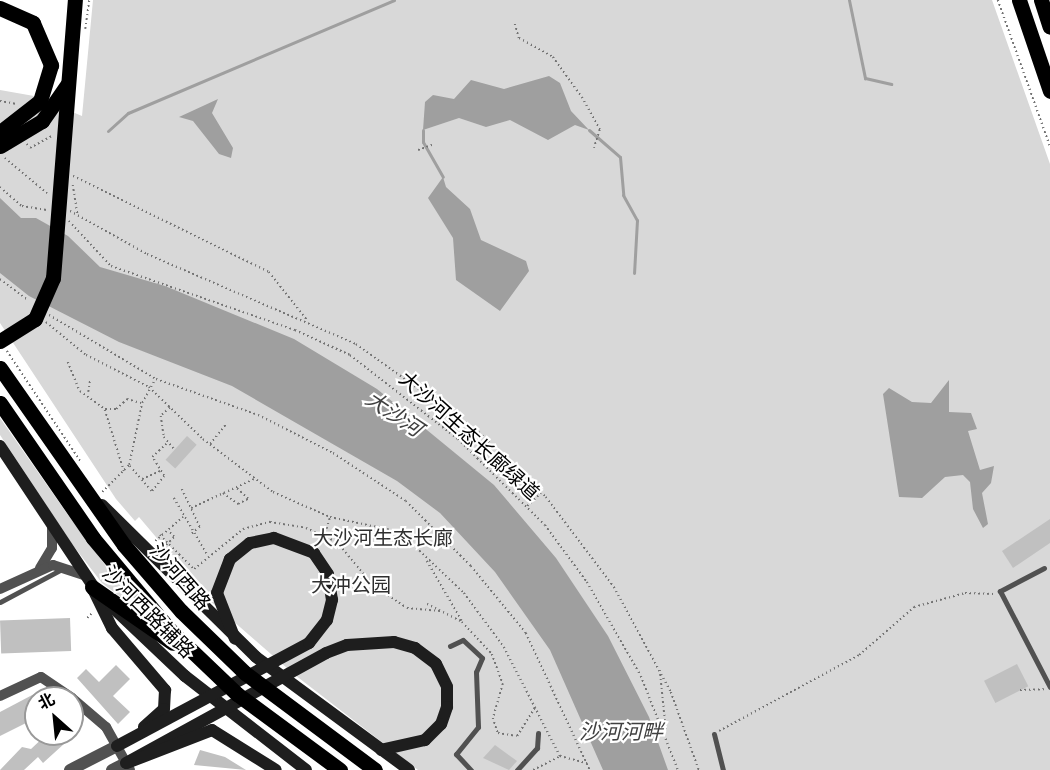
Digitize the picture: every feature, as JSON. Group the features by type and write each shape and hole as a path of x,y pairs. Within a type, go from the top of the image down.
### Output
{"main road":[{"path":"19,394 2,350 29,325 51,289 72,64 75,0"},
{"path":"1020,0 1050,91"},
{"path":"1041,0 1049,20"},
{"path":"0,8 26,17 38,30 50,56 50,74 34,108 0,132"},
{"path":"0,146 50,113 64,94 72,64"},
{"name":"沙河西路","path":"0,368 90,486 142,567 202,634 245,673 375,770"},
{"path":"0,403 106,554 204,664"},
{"name":"沙河西路辅路","path":"0,446 88,581 184,676 306,770"},
{"path":"90,486 235,639 409,770"},
{"path":"235,639 219,606 223,569 249,543 291,540 320,559 332,591 327,620 297,661"},
{"path":"88,581 204,664 337,769"},
{"path":"88,581 112,628 167,695 158,718 117,746"},
{"path":"117,746 168,730 297,661 347,645 380,641 410,645 433,661 447,691 441,724 414,746 381,750"},
{"path":"128,766 168,730"},
{"path":"128,766 212,730 276,770"}],"street":[{"path":"1028,25 1049,20"},
{"path":"40,568 52,548 52,525"},
{"path":"0,589 40,568 67,566 88,581"},
{"path":"0,696 41,677 54,686"},
{"path":"84,708 106,727 128,766 112,770"},
{"path":"70,770 117,746"}],"lane":[{"path":"0,602 67,566"},
{"path":"1044,568 1000,591 1050,687"},
{"path":"450,646 463,640 482,658 476,672 478,727 456,754 471,770"},
{"path":"517,770 537,748 538,733"},
{"path":"714,734 723,770"}],"path":[{"path":"998,0 1050,146"},
{"path":"515,24 526,46 559,65 595,117 600,138 594,148"},
{"path":"26,141 30,148 56,133"},
{"path":"418,150 432,145"},
{"path":"0,153 56,200"},
{"path":"72,176 269,272 308,321"},
{"path":"0,188 22,206 54,212"},
{"path":"63,206 147,254 308,321 432,394 542,492 602,568 660,669 699,770"},
{"name":"大沙河生态长廊绿道","path":"64,217 111,266 315,338 366,365 458,439 527,506 598,600 666,732 678,770"},
{"path":"0,279 35,305"},
{"path":"27,299 34,308"},
{"path":"43,310 156,379 258,415 333,453 423,516 526,633 590,770"},
{"path":"42,317 86,356 149,387 209,444 255,478 330,517 400,532 426,560 464,592 504,647 537,705 560,756"},
{"path":"2,350 83,464"},
{"path":"68,362 80,391 88,392 105,409 125,472"},
{"path":"88,392 90,379"},
{"path":"102,492 125,472 129,465 142,403 149,387 156,379"},
{"path":"105,409 116,409 127,399 142,403"},
{"path":"170,408 160,416 168,442 174,449"},
{"path":"209,444 226,424"},
{"path":"129,465 152,492 164,476 152,457 168,442"},
{"path":"142,479 160,470"},
{"path":"191,508 255,478"},
{"path":"90,486 102,492 107,499"},
{"path":"223,493 238,504 248,499 236,487"},
{"path":"182,489 200,527 192,534"},
{"path":"527,506 542,492"},
{"path":"174,498 192,534 207,555"},
{"path":"149,538 154,542 183,517"},
{"path":"325,534 330,517"},
{"path":"167,529 174,537"},
{"path":"426,560 462,622 488,647 502,675 502,694 493,718 498,733 517,736 537,705"},
{"path":"714,734 859,654 914,607 965,593 988,598 1000,591"},
{"path":"427,604 462,622"},
{"path":"660,669 666,732"},
{"path":"1020,690 1040,691"},
{"path":"533,770 560,756 588,763"}],"green space":[{"path":"93,0 992,0 1050,164 1050,770 418,770 295,675 210,601 139,517 135,521 116,499 0,323 0,90 34,96 82,116"},
{"path":"0,418 140,612 102,583 72,544 0,435"}],"water":[{"path":"549,76 560,83 571,111 589,130 575,125 548,140 510,120 486,127 459,118 423,130 425,102 433,95 454,99 471,80 504,89"},
{"path":"218,99 212,113 233,148 231,158 219,154 193,121 179,117"},
{"path":"443,177 446,187 470,209 481,240 526,261 529,271 500,311 456,280 453,238 428,198"},
{"path":"0,198 21,218 36,218 68,236 100,267 165,286 294,339 377,389 494,485 556,558 608,636 649,717 668,770 603,770 550,650 495,572 440,513 397,481 232,386 119,342 29,296 0,273"},
{"path":"949,380 949,412 971,413 977,429 968,431 980,470 994,466 991,483 982,493 988,524 983,528 973,509 970,482 963,475 945,477 922,498 899,497 883,394 889,388 912,402 931,403"}],"building":[{"path":"187,436 197,445 175,468 166,460"},
{"path":"1050,519 1050,543 1013,568 1002,551"},
{"path":"70,618 71,651 1,653 0,620"},
{"path":"1017,664 1028,686 995,703 984,681"},
{"path":"116,665 130,679 113,696 130,712 118,724 77,678 86,669 99,682"},
{"path":"24,699 24,724 0,736 0,712"},
{"path":"495,745 517,761 509,770 483,758"},
{"path":"34,746 62,746 43,763 38,757 24,770 0,770 22,747 31,749"},
{"path":"200,750 225,757 246,770 194,765"}],"waterway":[{"path":"108,131 128,113 394,0"},
{"path":"849,0 865,78 891,84"},
{"path":"423,130 423,142 443,177"},
{"path":"589,130 620,157 623,195 637,220 634,273"}],"water label":[{"name":"大沙河","path":"394,414"},
{"name":"沙河河畔","path":"621,732"}],"park label":[{"name":"大沙河生态长廊","path":"383,538"},
{"name":"大冲公园","path":"351,585"}]}
